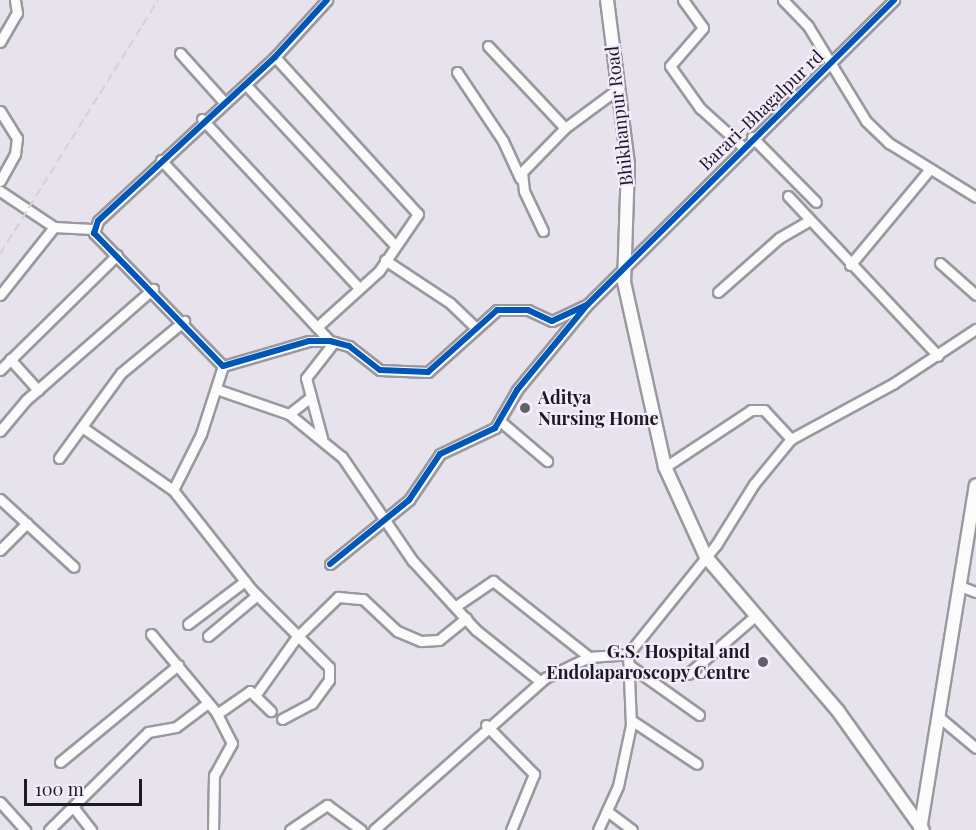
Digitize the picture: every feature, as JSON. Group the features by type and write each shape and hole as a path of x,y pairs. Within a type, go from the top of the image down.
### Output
{"main road":[{"name":"Bhikhanpur Road","path":"607,0 628,164 624,267 646,403 665,467 706,557 838,711 921,829"},
{"path":"921,829 960,586 972,541 976,486"}],"street":[{"path":"0,42 17,13 15,0"},
{"path":"93,229 202,119 246,85 275,57 327,0"},
{"path":"682,0 703,28 670,66 700,108 742,146"},
{"path":"783,0 804,19 866,121 930,169 976,196"},
{"name":"Barari-Bhagalpur rd","path":"500,421 517,390 587,305 742,146 830,64 894,0"},
{"path":"488,46 565,128"},
{"path":"180,53 224,102"},
{"path":"275,57 418,212 394,244 385,261 317,327"},
{"path":"457,72 503,141 543,231"},
{"path":"246,85 394,244"},
{"path":"520,178 565,128 618,88"},
{"path":"0,111 16,138 15,154 0,182"},
{"path":"202,119 359,288"},
{"path":"752,137 816,202"},
{"path":"161,160 332,342"},
{"path":"850,265 930,169"},
{"path":"0,191 54,227 93,229 184,321 222,366"},
{"path":"788,196 850,265 938,356"},
{"path":"717,292 779,238 809,221"},
{"path":"0,296 54,227"},
{"path":"0,370 117,255"},
{"path":"385,261 450,303 475,327"},
{"path":"940,263 976,295"},
{"path":"0,430 38,390 153,289"},
{"path":"222,366 309,341 332,342 349,346 380,370 419,373 435,368 475,327 496,310 528,310 552,321 587,305"},
{"path":"59,458 122,373 184,321"},
{"path":"598,830 608,811 623,766 631,720 628,654 706,557 791,439 938,356 976,329"},
{"path":"322,438 306,378 332,342"},
{"path":"10,359 38,390"},
{"path":"173,490 216,389 222,366"},
{"path":"216,389 289,414 322,438 352,470 382,521 466,618 542,680"},
{"path":"289,414 311,397"},
{"path":"665,467 751,410 764,410 791,439"},
{"path":"330,564 419,490 440,453 480,439 500,421 547,461"},
{"path":"82,427 173,490 257,595 332,675 308,707 282,719"},
{"path":"0,499 74,567"},
{"path":"0,550 27,523"},
{"path":"188,624 245,581"},
{"path":"456,606 493,581 589,657"},
{"path":"960,586 976,592"},
{"path":"257,693 296,638 329,602 350,594 363,599 397,631 421,641 439,640 466,618"},
{"path":"208,636 257,595"},
{"path":"688,674 756,615"},
{"path":"151,634 217,714 233,748 214,775 213,830"},
{"path":"374,830 486,725 542,680 589,657 628,654"},
{"path":"629,664 699,715"},
{"path":"60,762 178,665"},
{"path":"217,714 246,691 257,693 271,711"},
{"path":"49,830 74,808 148,732 176,726 208,703"},
{"path":"939,717 976,748"},
{"path":"631,720 697,764"},
{"path":"486,725 534,774 511,830"},
{"path":"0,801 26,830"},
{"path":"290,830 327,805 361,830"},
{"path":"74,808 91,830"},
{"path":"608,811 632,830"}],"railway":[{"path":"0,254 158,0"}],"cycle path":[{"path":"327,0 275,57 98,221 94,233 223,366 309,341 330,341 349,346 380,370 428,372 497,310 528,310 552,321 587,305"},
{"path":"330,564 409,500 440,454 495,428 517,390 587,305 894,0"}],"place":[{"name":"Aditya Nursing Home","path":"525,408"},
{"name":"G.S. Hospital and Endolaparoscopy Centre","path":"763,662"}]}
